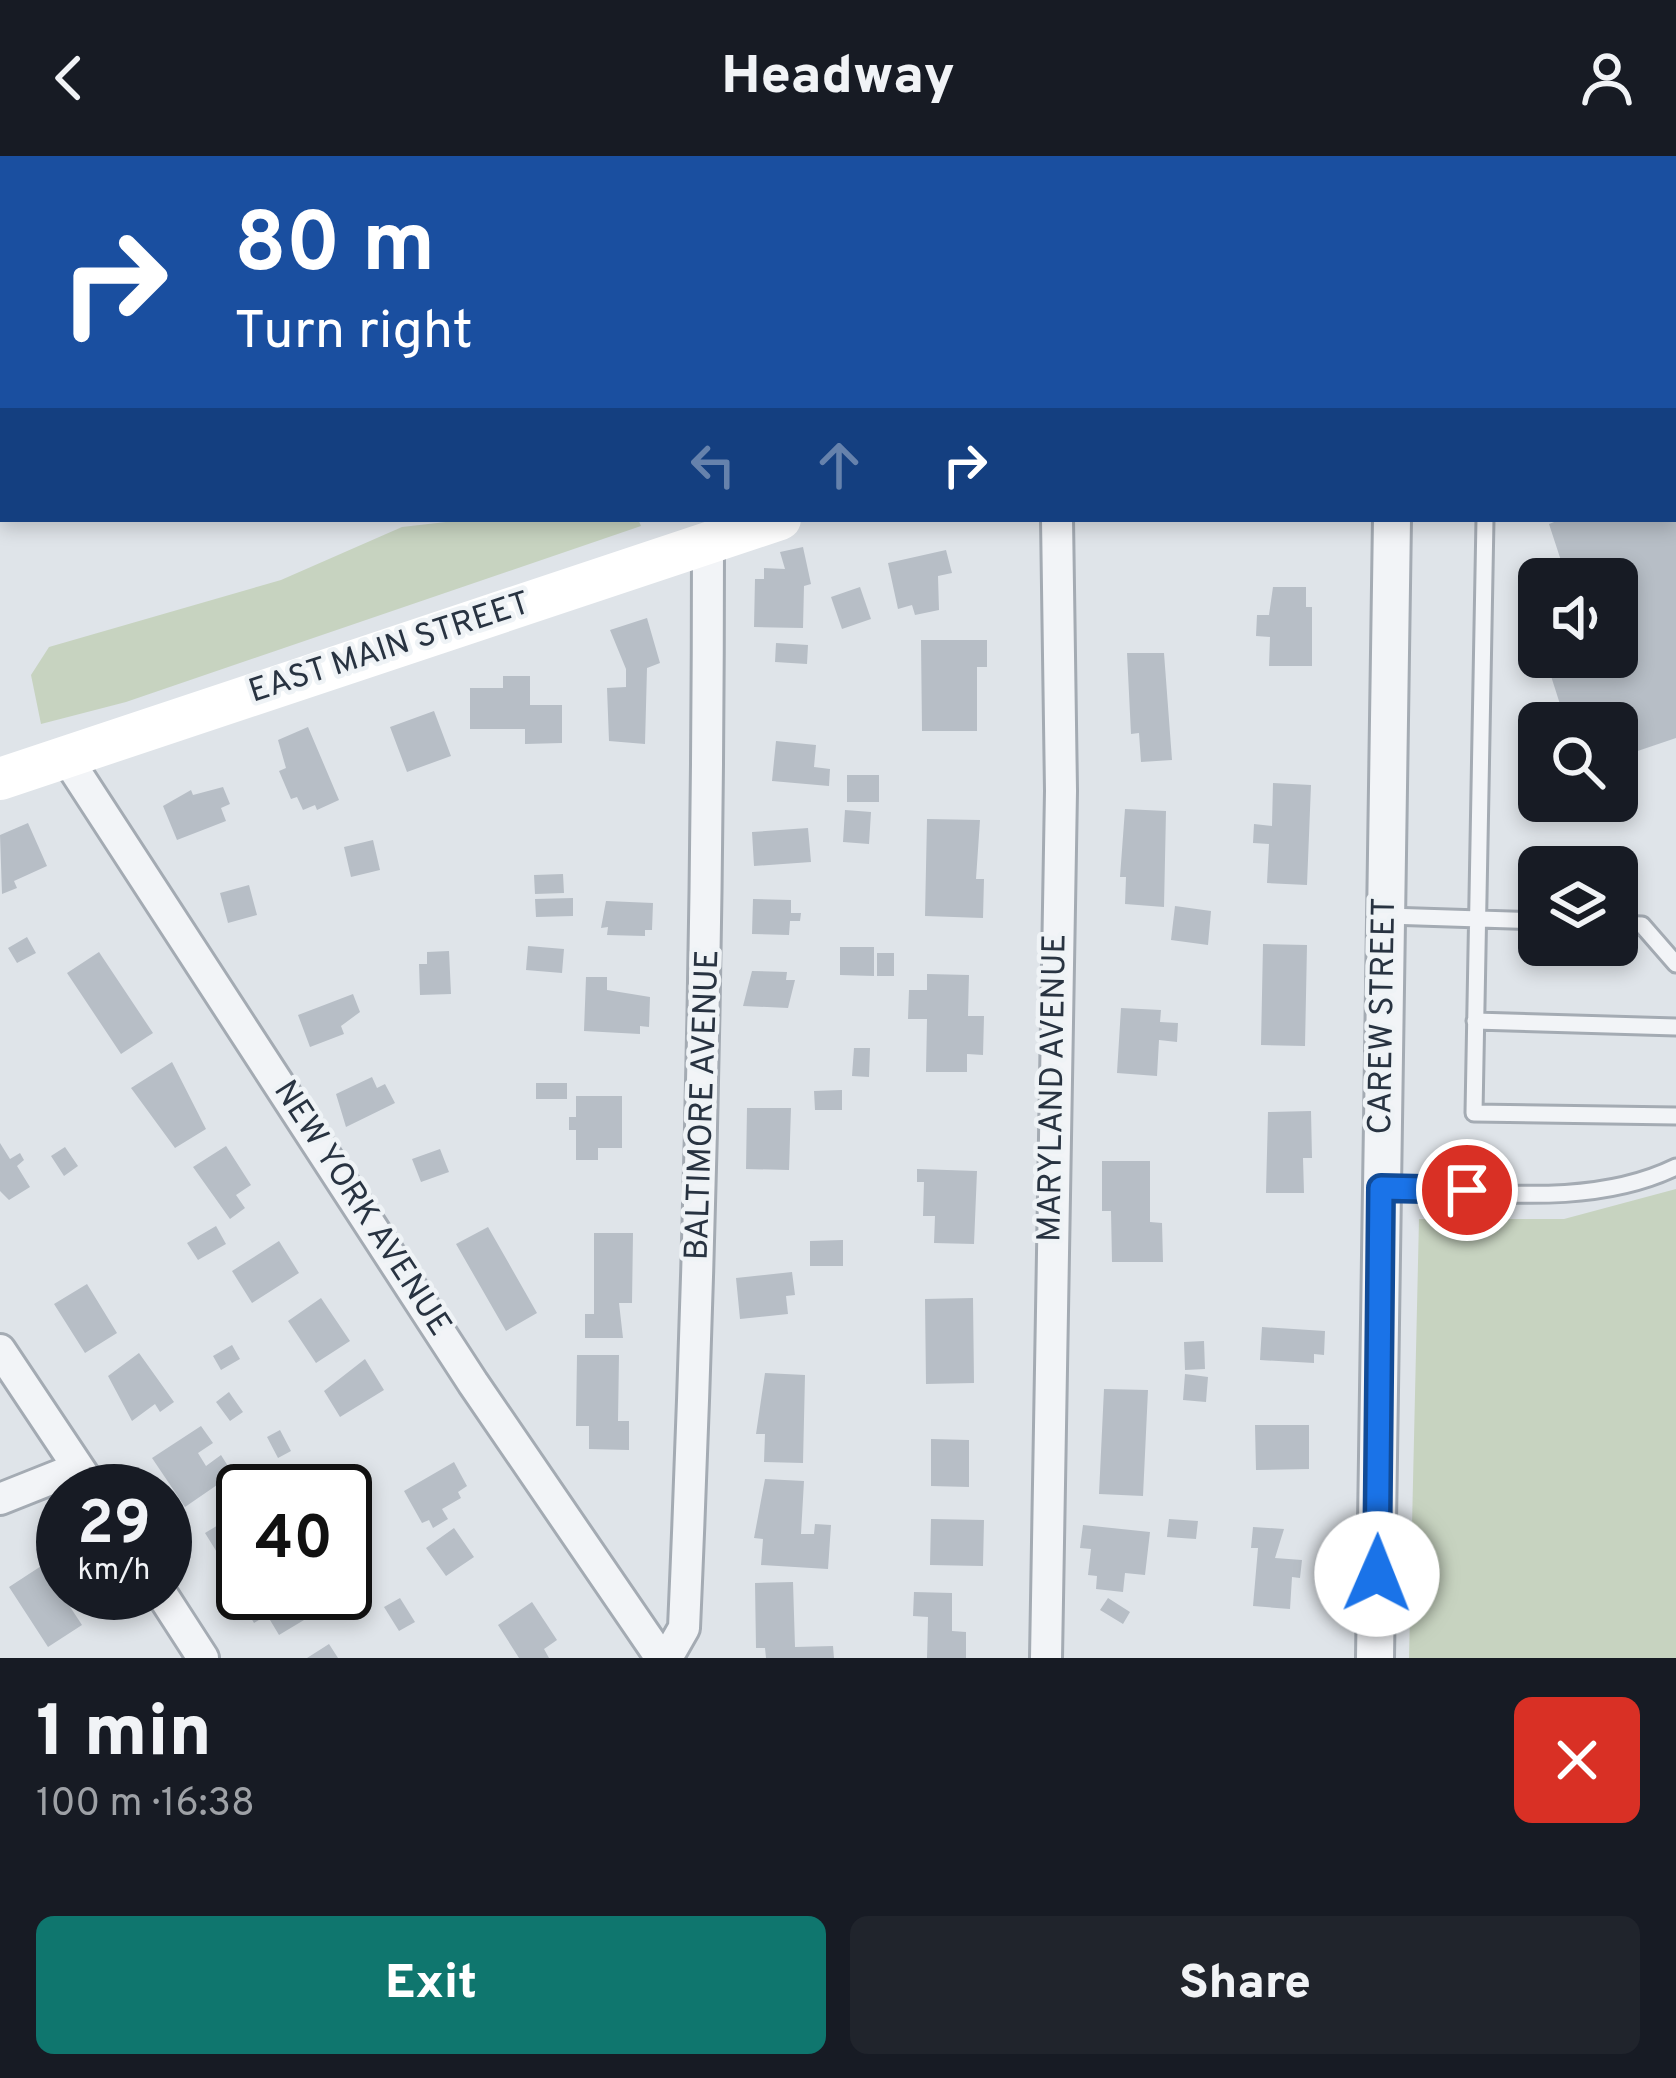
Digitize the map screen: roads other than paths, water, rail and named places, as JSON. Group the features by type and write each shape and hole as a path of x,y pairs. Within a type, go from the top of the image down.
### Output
{"main road":[{"name":"EAST MAIN STREET","path":"0,779 772,522"}],"street":[{"name":"MARYLAND AVENUE","path":"1046,1658 1061,791 1057,522"},
{"name":"CAREW STREET","path":"1375,1658 1392,522"},
{"name":"BALTIMORE AVENUE","path":"660,1658 672,1649 684,1628 698,1332 708,945 708,543"},
{"name":"NEW YORK AVENUE","path":"66,757 472,1383 660,1658"},
{"path":"0,1350 76,1464"},
{"path":"0,1499 36,1491"},
{"path":"178,1620 203,1658"}],"lane":[{"path":"1485,522 1474,1113 1676,1116"},
{"path":"1385,916 1518,921"},
{"path":"1638,925 1676,964"},
{"path":"1475,1021 1676,1027"},
{"path":"1381,1188 1589,1193 1653,1178 1676,1167"}]}
